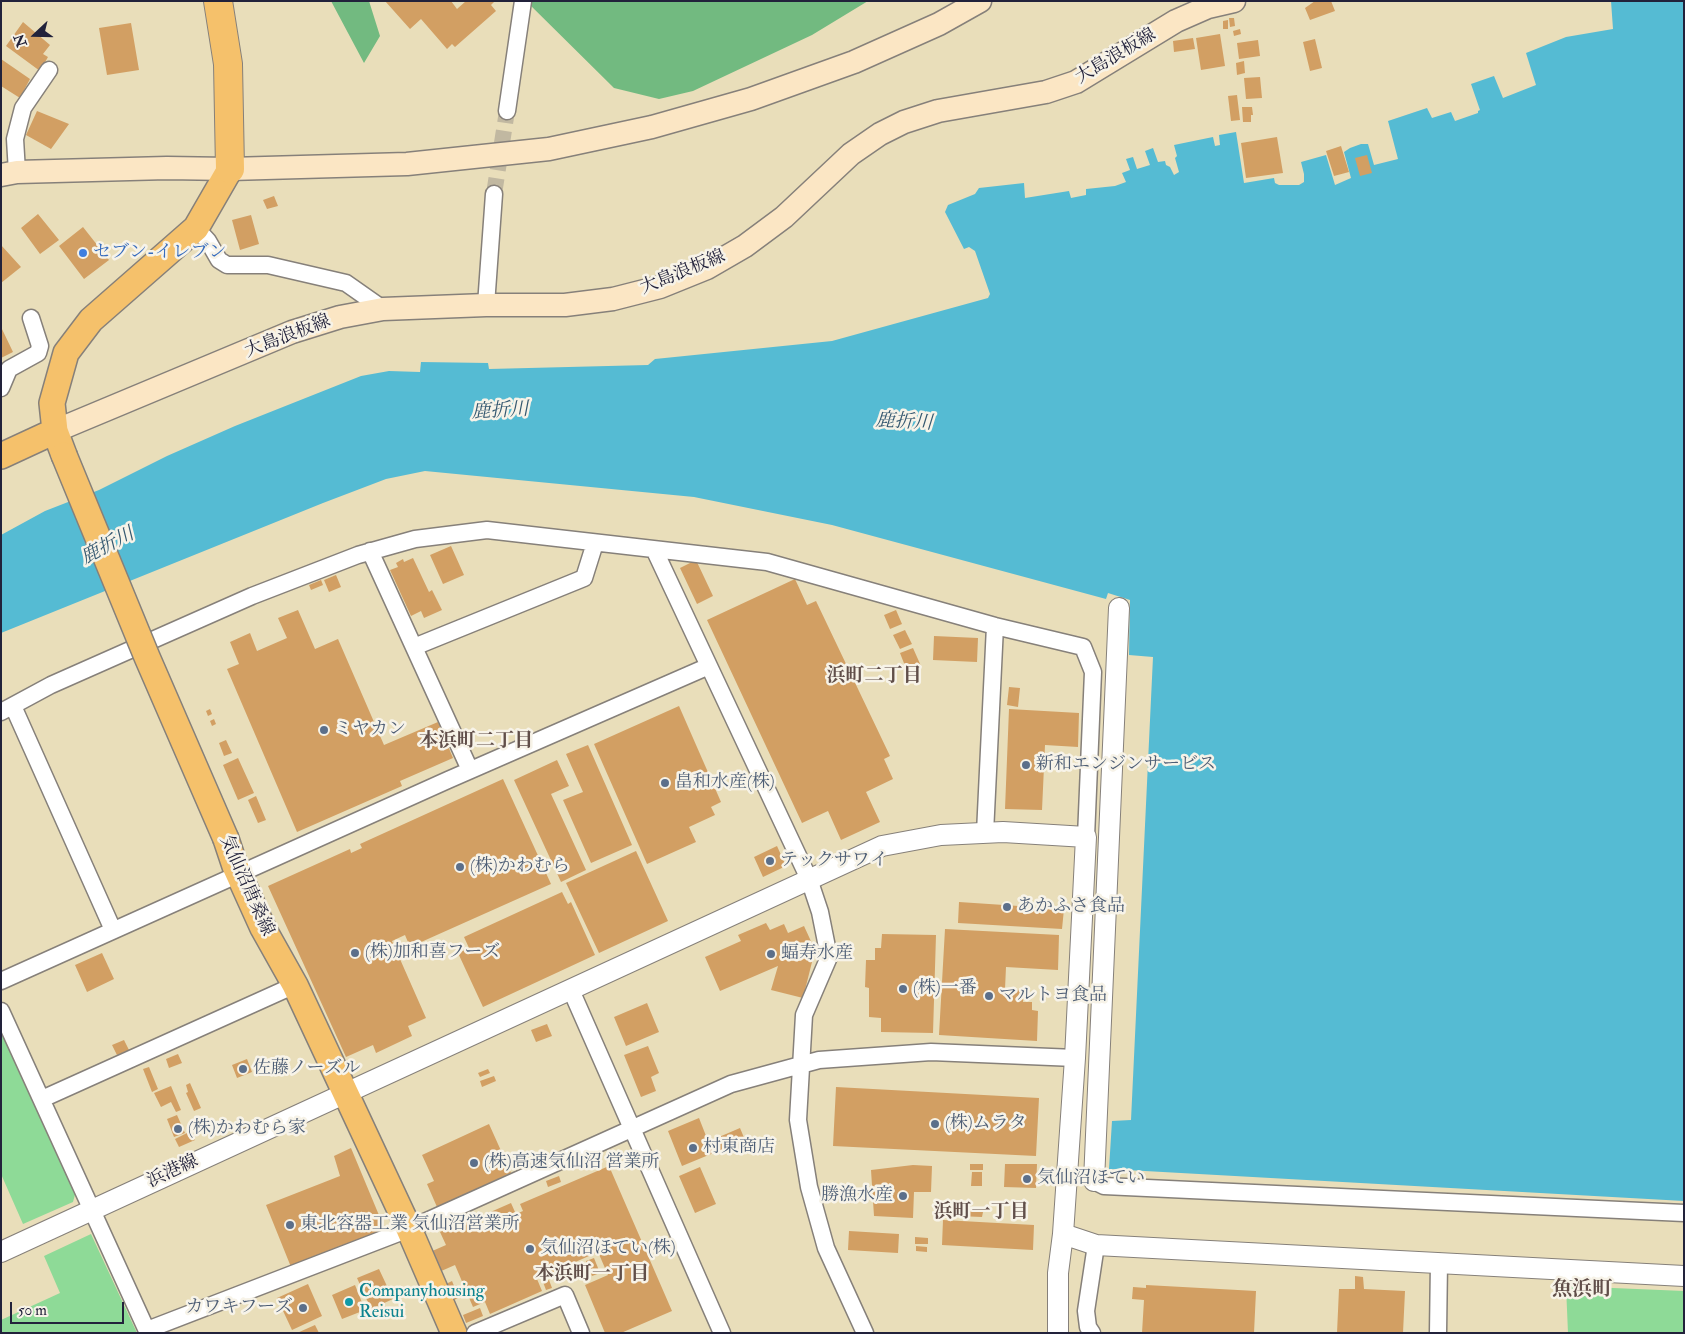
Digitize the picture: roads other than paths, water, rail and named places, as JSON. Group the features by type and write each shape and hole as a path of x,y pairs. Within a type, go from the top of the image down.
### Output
{"highway":[{"path":"218,1 228,64 230,168"}],"main road":[{"path":"9,173 407,164 549,149 652,127 750,99 854,62 939,24 980,1"},
{"name":"大島浪板線","path":"55,432 292,332 340,317 383,309 575,304 613,299 660,287 707,268 745,246 784,216 851,154 880,134 904,122 938,111 1046,92 1076,82 1176,21 1208,7 1234,1"},
{"name":"気仙沼唐桑線","path":"230,168 196,228 91,320 66,354 52,403 55,432 239,874 263,928 295,985 346,1092 454,1333"},
{"path":"1,456 55,432"}],"street":[{"path":"507,111 523,1"},
{"path":"9,173 23,108 49,70"},
{"path":"486,305 494,194"},
{"path":"196,228 208,241 218,260 227,265 268,265 346,283 383,309"},
{"path":"1,388 9,369 38,353 40,346 31,318"},
{"path":"114,930 7,709 51,685 252,596 370,551 415,539 487,530 767,562 995,626 1083,647 1094,672 1075,1058 1063,1234 1058,1273 1058,1333"},
{"path":"414,647 584,578 595,543"},
{"path":"654,549 810,879 820,912 829,957 804,1015 798,1120 809,1187 826,1248 864,1333"},
{"path":"370,551 470,770"},
{"path":"1119,608 1094,1180 1104,1186 1684,1213"},
{"path":"985,833 995,626"},
{"path":"1,980 470,770 709,666"},
{"name":"浜港線","path":"1,1252 882,846 941,835 1003,832 1086,837"},
{"path":"42,1099 295,985"},
{"path":"571,990 722,1333"},
{"path":"1,1011 147,1331 409,1229 731,1084 819,1060 931,1052 1075,1058"},
{"path":"1063,1234 1096,1244 1684,1276"},
{"path":"1092,1333 1088,1327 1086,1311 1096,1244"},
{"path":"1438,1333 1439,1262"},
{"path":"475,1333 565,1295 581,1333"}],"water":[{"name":"鹿折川","path":"1611,1 1684,1 1684,1201 1109,1169 1112,1121 1131,1120 1153,657 1129,655 1130,600 1108,593 1106,599 832,525 694,497 425,471 386,479 323,503 1,633 1,535 45,511 99,490 167,456 235,426 361,376 389,371 420,372 421,362 488,363 489,369 648,365 655,359 832,341 988,298 990,294 975,251 969,247 964,249 945,212 948,205 975,194 979,188 1024,183 1025,198 1069,191 1071,198 1086,195 1086,189 1115,186 1126,182 1122,173 1130,170 1126,159 1133,157 1137,169 1150,165 1145,151 1153,148 1158,162 1165,161 1174,175 1179,172 1174,145 1213,137 1215,146 1220,145 1219,135 1236,132 1244,183 1274,178 1275,183 1279,185 1299,185 1304,182 1301,162 1326,155 1335,185 1351,178 1344,152 1350,148 1361,144 1368,144 1374,165 1398,159 1388,121 1427,108 1432,118 1451,112 1455,121 1478,113 1480,110 1471,84 1494,76 1503,98 1536,85 1526,53 1566,37 1613,29"}],"tunnel":[{"path":"494,194 507,111"}],"place":[{"name":"セブン-イレブン","path":"83,253"},
{"name":"ミヤカン","path":"324,730"},
{"name":"新和エンジンサービス","path":"1026,765"},
{"name":"畠和水産(株)","path":"665,783"},
{"name":"テックサワイ","path":"770,861"},
{"name":"(株)かわむら","path":"460,867"},
{"name":"あかふさ食品","path":"1007,907"},
{"name":"(株)加和喜フーズ","path":"355,953"},
{"name":"蝠寿水産","path":"771,954"},
{"name":"(株)一番","path":"903,989"},
{"name":"マルトヨ食品","path":"989,996"},
{"name":"佐藤ノーズル","path":"243,1069"},
{"name":"(株)ムラタ","path":"935,1124"},
{"name":"(株)かわむら家","path":"178,1129"},
{"name":"村東商店","path":"693,1148"},
{"name":"(株)高速気仙沼 営業所","path":"474,1163"},
{"name":"気仙沼ほてい","path":"1027,1179"},
{"name":"勝漁水産","path":"903,1196"},
{"name":"東北容器工業 気仙沼営業所","path":"290,1225"},
{"name":"気仙沼ほてい(株)","path":"530,1249"},
{"name":"Companyhousing Reisui","path":"349,1302"},
{"name":"カワキフーズ","path":"303,1308"}],"district":[{"name":"浜町二丁目","path":"874,677"},
{"name":"本浜町二丁目","path":"476,742"},
{"name":"浜町一丁目","path":"981,1213"},
{"name":"本浜町一丁目","path":"592,1275"},
{"name":"魚浜町","path":"1582,1291"}]}
